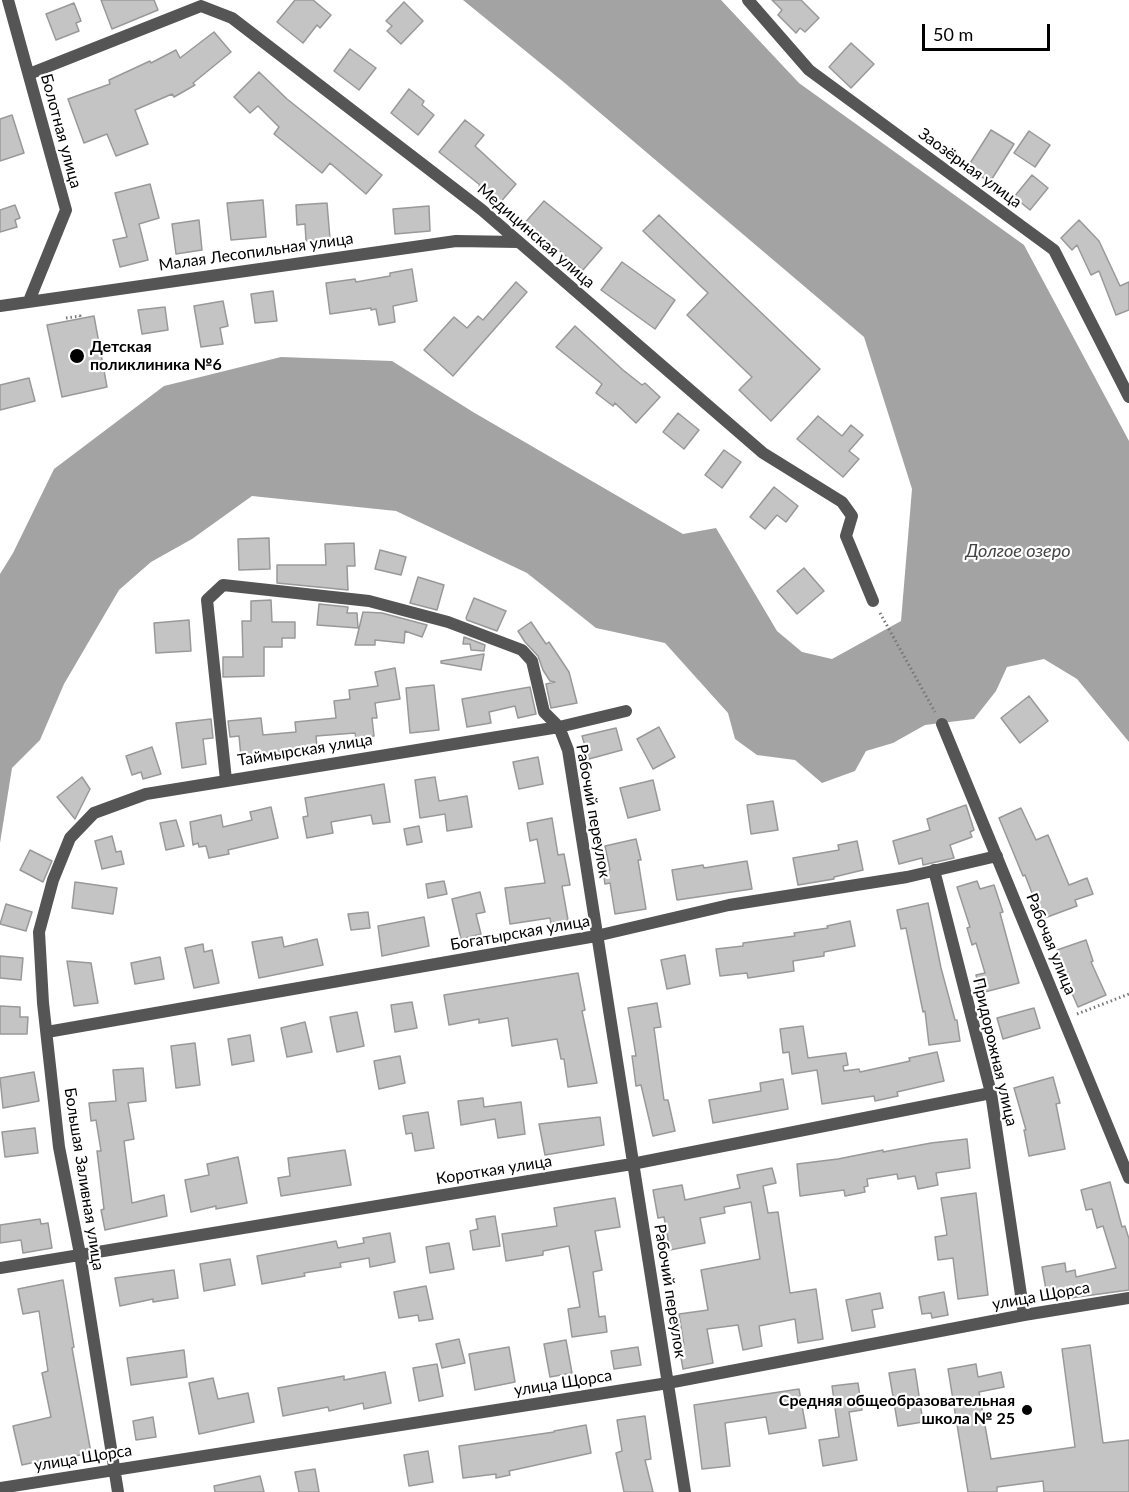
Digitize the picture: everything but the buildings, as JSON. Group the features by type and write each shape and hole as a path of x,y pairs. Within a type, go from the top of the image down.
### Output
{"street":[{"name":"Болотная улица","path":"8,0 66,210 29,301"},
{"name":"Заозёрная улица","path":"748,0 809,70 1054,249 1129,397"},
{"name":"Медицинская улица","path":"29,75 201,6 232,18 473,202 764,453 842,502 852,516 846,536 873,601"},
{"name":"Малая Лесопильная улица","path":"0,306 456,241 518,242"},
{"name":"Рабочий переулок","path":"226,780 207,600 223,585 369,601 448,621 522,650 532,661 544,712 559,727 567,750 685,1492"},
{"name":"Таймырская улица","path":"70,838 94,813 146,794 559,727 626,711"},
{"name":"Рабочая улица","path":"942,724 1129,1178"},
{"name":"Большая Заливная улица","path":"70,838 53,880 39,932 43,1003 59,1147 80,1254 118,1492"},
{"name":"Богатырская улица","path":"47,1032 596,936 729,905 907,877 997,856"},
{"name":"Придорожная улица","path":"934,870 991,1093 1024,1315"},
{"name":"Короткая улица","path":"0,1268 632,1164 991,1093"},
{"name":"улица Щорса","path":"0,1488 668,1383 1024,1315 1129,1298"}],"path":[{"path":"66,318 80,316 80,319"},
{"path":"873,601 942,724"},
{"path":"1064,1019 1129,994"}],"water":[{"name":"Долгое озеро","path":"463,0 721,0 799,83 1024,245 1129,441 1129,742 1077,679 1044,659 1007,667 996,691 974,719 925,725 893,743 866,751 855,771 822,783 795,760 757,755 735,739 728,713 665,643 596,628 527,573 396,511 252,496 192,539 151,562 119,590 64,684 40,740 12,768 0,843 0,574 13,553 54,469 164,386 281,357 392,361 473,412 683,534 716,528 777,631 802,652 832,659 901,621 912,489 864,337 566,84"}],"place":[{"name":"Детская поликлиника №6","path":"77,356"},
{"name":"Средняя общеобразовательная школа № 25","path":"1027,1410"}]}
